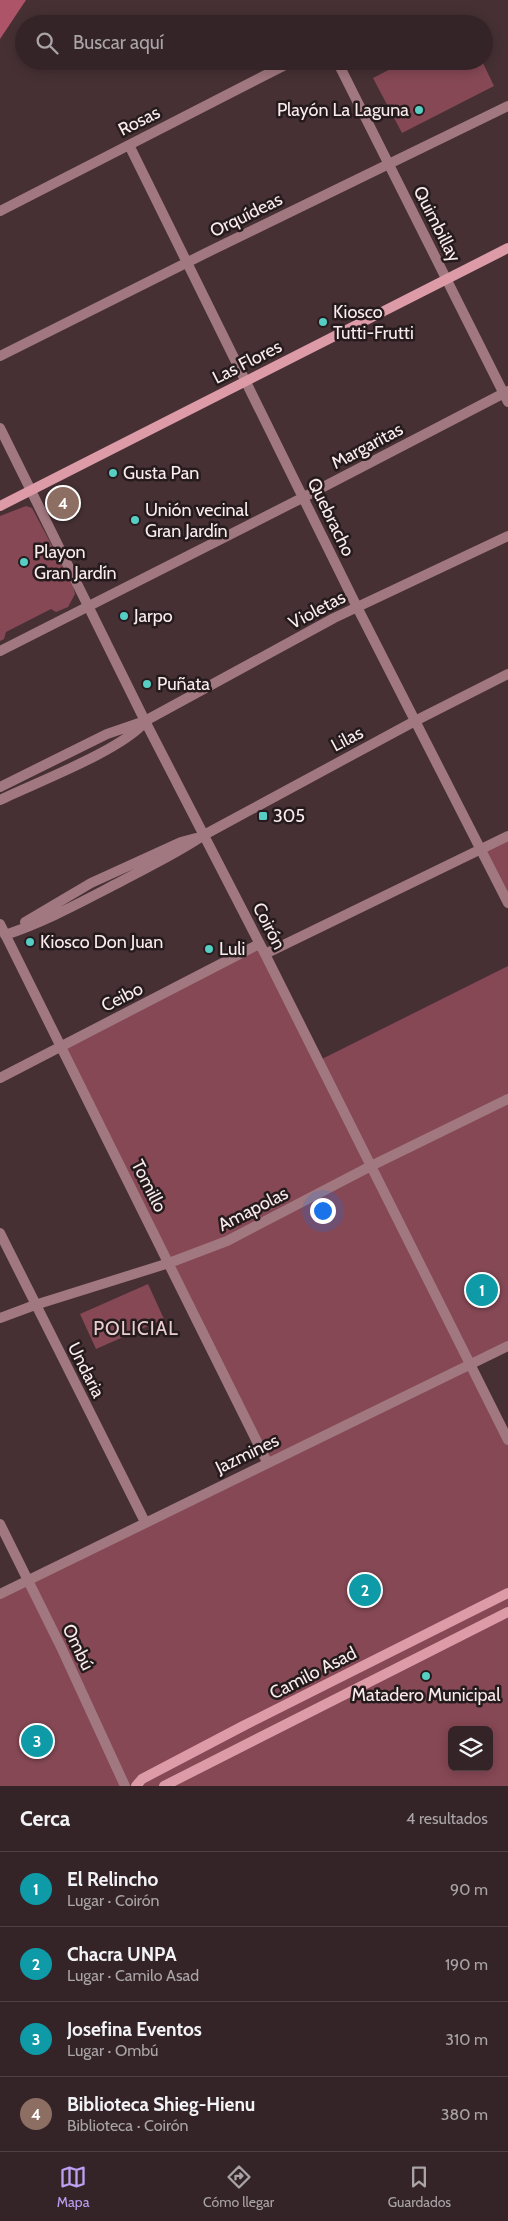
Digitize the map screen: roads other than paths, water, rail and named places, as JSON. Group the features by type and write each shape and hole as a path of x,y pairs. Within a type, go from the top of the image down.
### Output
{"street":[{"name":"Rosas","path":"0,211 275,70"},
{"name":"Quimbillay","path":"342,70 506,395"},
{"name":"Orquídeas","path":"0,356 187,262 508,106"},
{"name":"Quebracho","path":"129,145 357,607 508,903"},
{"name":"Las Flores","path":"0,506 508,248"},
{"name":"Margaritas","path":"0,651 506,395"},
{"name":"Coirón","path":"0,428 145,721 262,949 508,1440"},
{"name":"Violetas","path":"0,786 107,734 145,721 357,607 508,536"},
{"name":"Lilas","path":"3,937 26,921 91,884 181,842 204,835 415,721 508,674"},
{"name":"Violetas","path":"0,800 125,739 138,730 145,721"},
{"name":"Ceibo","path":"0,1078 61,1046 262,949 508,836"},
{"name":"Tomillo","path":"0,924 3,937 61,1046 268,1462"},
{"name":"Amapolas","path":"0,1318 35,1304 169,1263 227,1241 371,1166 508,1099"},
{"name":"Undaria","path":"0,1233 146,1522"},
{"name":"Jazmines","path":"0,1594 508,1346"},
{"name":"Ombú","path":"0,1524 61,1647 125,1786"},
{"name":"Camilo Asad","path":"136,1786 142,1779 243,1726 508,1593"},
{"name":"Camilo Asad","path":"164,1786 508,1612"}],"place":[{"name":"Playón La Laguna","path":"419,110"},
{"name":"Kiosco Tutti-Frutti","path":"323,322"},
{"name":"Gusta Pan","path":"113,473"},
{"name":"Biblioteca Shieg-Hienu","path":"63,503"},
{"name":"Unión vecinal Gran Jardín","path":"135,520"},
{"name":"Playon Gran Jardín","path":"24,562"},
{"name":"Jarpo","path":"124,616"},
{"name":"Puñata","path":"147,684"},
{"name":"305","path":"263,816"},
{"name":"Kiosco Don Juan","path":"30,942"},
{"name":"Luli","path":"209,949"},
{"name":"El Relincho","path":"482,1290"},
{"name":"Chacra UNPA","path":"365,1590"},
{"name":"Matadero Municipal","path":"426,1676"},
{"name":"Josefina Eventos","path":"37,1741"}],"district":[{"name":"POLICIAL","path":"136,1328"}]}
